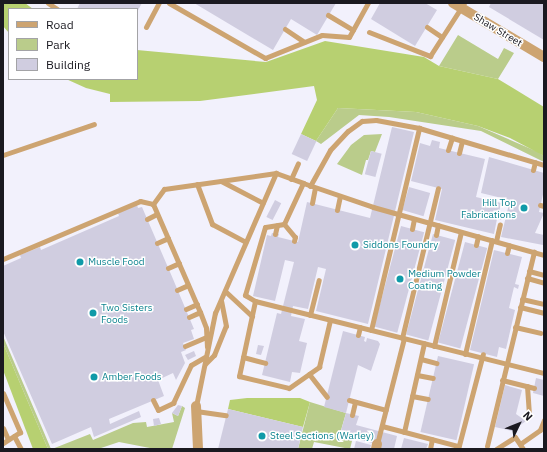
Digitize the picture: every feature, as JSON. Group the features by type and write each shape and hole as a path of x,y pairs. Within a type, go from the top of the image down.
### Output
{"street":[{"name":"Shaw Street","path":"459,5 544,57"},
{"path":"196,409 198,449"}],"lane":[{"path":"146,27 159,3"},
{"path":"168,3 265,58 322,35 349,37 368,3"},
{"path":"369,32 430,56 459,5"},
{"path":"328,15 353,30"},
{"path":"426,27 442,37"},
{"path":"285,29 304,42"},
{"path":"312,204 312,187 330,150 348,130 362,122 376,120 419,128 544,165"},
{"path":"3,155 94,124"},
{"path":"371,330 419,128"},
{"path":"448,150 452,138"},
{"path":"459,153 462,141"},
{"path":"504,161 506,154"},
{"path":"533,170 535,162"},
{"path":"291,179 298,163"},
{"path":"206,347 221,300 276,173"},
{"path":"153,204 164,189 276,173 303,184 399,215 438,224 461,232 473,232 478,236 494,241 509,245 516,244 534,252 544,254"},
{"path":"220,181 263,203"},
{"path":"197,184 212,224 246,242"},
{"path":"284,224 303,184"},
{"path":"376,446 418,284 429,223 438,188"},
{"path":"337,210 340,196"},
{"path":"3,259 140,201 153,204"},
{"path":"153,204 197,304 206,337 205,365 196,409 226,415"},
{"path":"147,219 157,214"},
{"path":"412,229 414,219"},
{"path":"87,223 90,229"},
{"path":"284,224 265,227 245,295 255,301 371,330 389,332 403,338 412,338 434,346 451,348 465,354 482,356 506,364 544,373"},
{"path":"284,224 295,237 294,241"},
{"path":"436,235 438,224"},
{"path":"465,354 494,241 500,224"},
{"path":"276,234 277,225"},
{"path":"434,346 461,232"},
{"path":"476,245 478,236"},
{"path":"157,242 168,238"},
{"path":"507,253 509,245"},
{"path":"487,446 502,390 502,380 534,252"},
{"path":"168,268 179,263"},
{"path":"529,271 544,275"},
{"path":"527,278 544,283"},
{"path":"310,315 319,280"},
{"path":"177,290 188,285"},
{"path":"225,291 252,316"},
{"path":"522,299 544,304"},
{"path":"205,365 214,355 226,326 221,300"},
{"path":"255,301 239,376 289,388 319,367 330,320"},
{"path":"186,309 197,304"},
{"path":"520,307 544,313"},
{"path":"189,317 200,312"},
{"path":"358,335 360,327"},
{"path":"515,327 540,333"},
{"path":"185,346 206,337"},
{"path":"404,432 424,343"},
{"path":"382,426 458,447 467,403 482,356"},
{"path":"153,400 158,410 173,403 191,365 205,357"},
{"path":"243,357 265,363"},
{"path":"421,359 436,363"},
{"path":"310,374 326,397"},
{"path":"417,375 433,378"},
{"path":"502,380 534,388"},
{"path":"527,386 529,412"},
{"path":"3,393 20,432 3,443"},
{"path":"412,396 428,399"},
{"path":"349,400 386,410"},
{"path":"352,415 355,402"},
{"path":"496,449 515,437 522,447 540,430 544,420"},
{"path":"3,428 8,440"},
{"path":"416,441 417,435"},
{"path":"14,436 21,449"},
{"path":"430,449 432,439"}],"green space":[{"path":"3,3 25,3 32,8 8,8 8,32 3,26"},
{"path":"458,35 498,59 504,48 514,53 498,79 439,66"},
{"path":"325,41 424,57 439,66 498,79 544,107 544,156 510,138 478,126 416,112 338,108 316,141 301,134 317,100 314,86 200,101 110,102 110,94 86,88 68,80 138,80 138,50 266,62"},
{"path":"338,108 416,112 478,126 538,152 544,156 544,162 481,131 389,117 359,115 321,144 316,141"},
{"path":"382,134 375,152 371,151 368,160 366,160 362,175 337,164 351,145 364,135"},
{"path":"3,336 51,449 48,449 3,343"},
{"path":"3,343 48,449 33,449 3,370"},
{"path":"247,398 300,398 310,402 303,427 228,409 230,400"},
{"path":"310,402 346,413 339,437 352,441 350,449 314,442 312,449 298,449"},
{"path":"182,406 185,408 172,449 155,449 119,442 98,449 52,449 90,434 93,440 133,423 146,422 147,427 174,422 172,413 178,416"}],"building":[{"path":"80,3 142,3 138,10 138,8 78,8"},
{"path":"194,3 336,3 317,35 291,19 273,50"},
{"path":"380,3 425,3 437,10 415,46 371,19"},
{"path":"491,3 544,3 544,40 489,7"},
{"path":"392,127 414,132 368,324 316,311 326,269 318,267 308,309 293,306 291,316 305,319 299,341 307,343 300,373 292,372 290,382 262,375 277,313 281,314 294,262 285,260 275,301 253,296 267,235 271,236 272,233 279,234 278,237 298,242 307,202 370,218"},
{"path":"301,134 316,141 307,161 292,154"},
{"path":"432,140 440,142 439,148 485,159 476,197 501,203 499,212 503,213 501,220 497,219 494,234 435,220 442,189 411,181 420,143 430,146"},
{"path":"371,151 382,154 375,177 365,174"},
{"name":"Hill Top Fabrications","path":"489,157 544,173 544,190 539,212 544,213 535,233 544,235 543,245 501,237 510,200 481,193"},
{"name":"Siddons Foundry","path":"409,187 430,193 424,216 402,210"},
{"path":"275,200 281,203 273,220 266,217"},
{"path":"137,205 138,208 142,207 173,279 194,329 191,330 194,339 183,343 186,350 181,352 185,363 176,380 173,373 158,380 164,396 109,419 110,424 139,411 141,417 94,437 91,427 52,444 3,331 3,266 21,258 20,255 40,247 41,250 119,216 118,213"},
{"name":"Medium Powder Coating","path":"401,226 424,232 397,333 374,326"},
{"path":"433,234 455,240 428,340 406,334"},
{"path":"465,242 487,248 460,348 438,342"},
{"path":"494,250 522,257 515,284 519,285 518,289 514,287 509,308 515,310 506,349 499,347 497,357 470,350"},
{"path":"343,331 365,337 364,341 366,342 367,338 378,341 380,344 371,371 358,365 346,413 324,407"},
{"path":"258,345 264,346 261,355 256,354"},
{"path":"194,351 196,356 188,360 185,355"},
{"path":"438,356 474,364 457,440 420,432"},
{"path":"536,378 544,380 544,396 533,393"},
{"path":"505,385 522,390 516,414 526,421 512,431 495,427"},
{"path":"178,405 182,406 178,416 172,413"},
{"name":"Steel Sections (Warley)","path":"228,409 303,427 298,449 218,449"},
{"path":"346,413 359,416 356,425 397,436 394,449 380,449 381,445 353,438 352,441 339,438"},
{"path":"159,418 161,424 154,426 153,419"},
{"path":"404,438 428,444 426,449 401,449"},
{"path":"356,441 371,445 370,449 354,449"}],"place":[{"name":"Hill Top Fabrications","path":"524,208"},
{"name":"Siddons Foundry","path":"355,245"},
{"name":"Muscle Food","path":"80,262"},
{"name":"Medium Powder Coating","path":"400,279"},
{"name":"Two Sisters Foods","path":"93,313"},
{"name":"Amber Foods","path":"94,377"},
{"name":"Steel Sections (Warley)","path":"262,436"}]}
